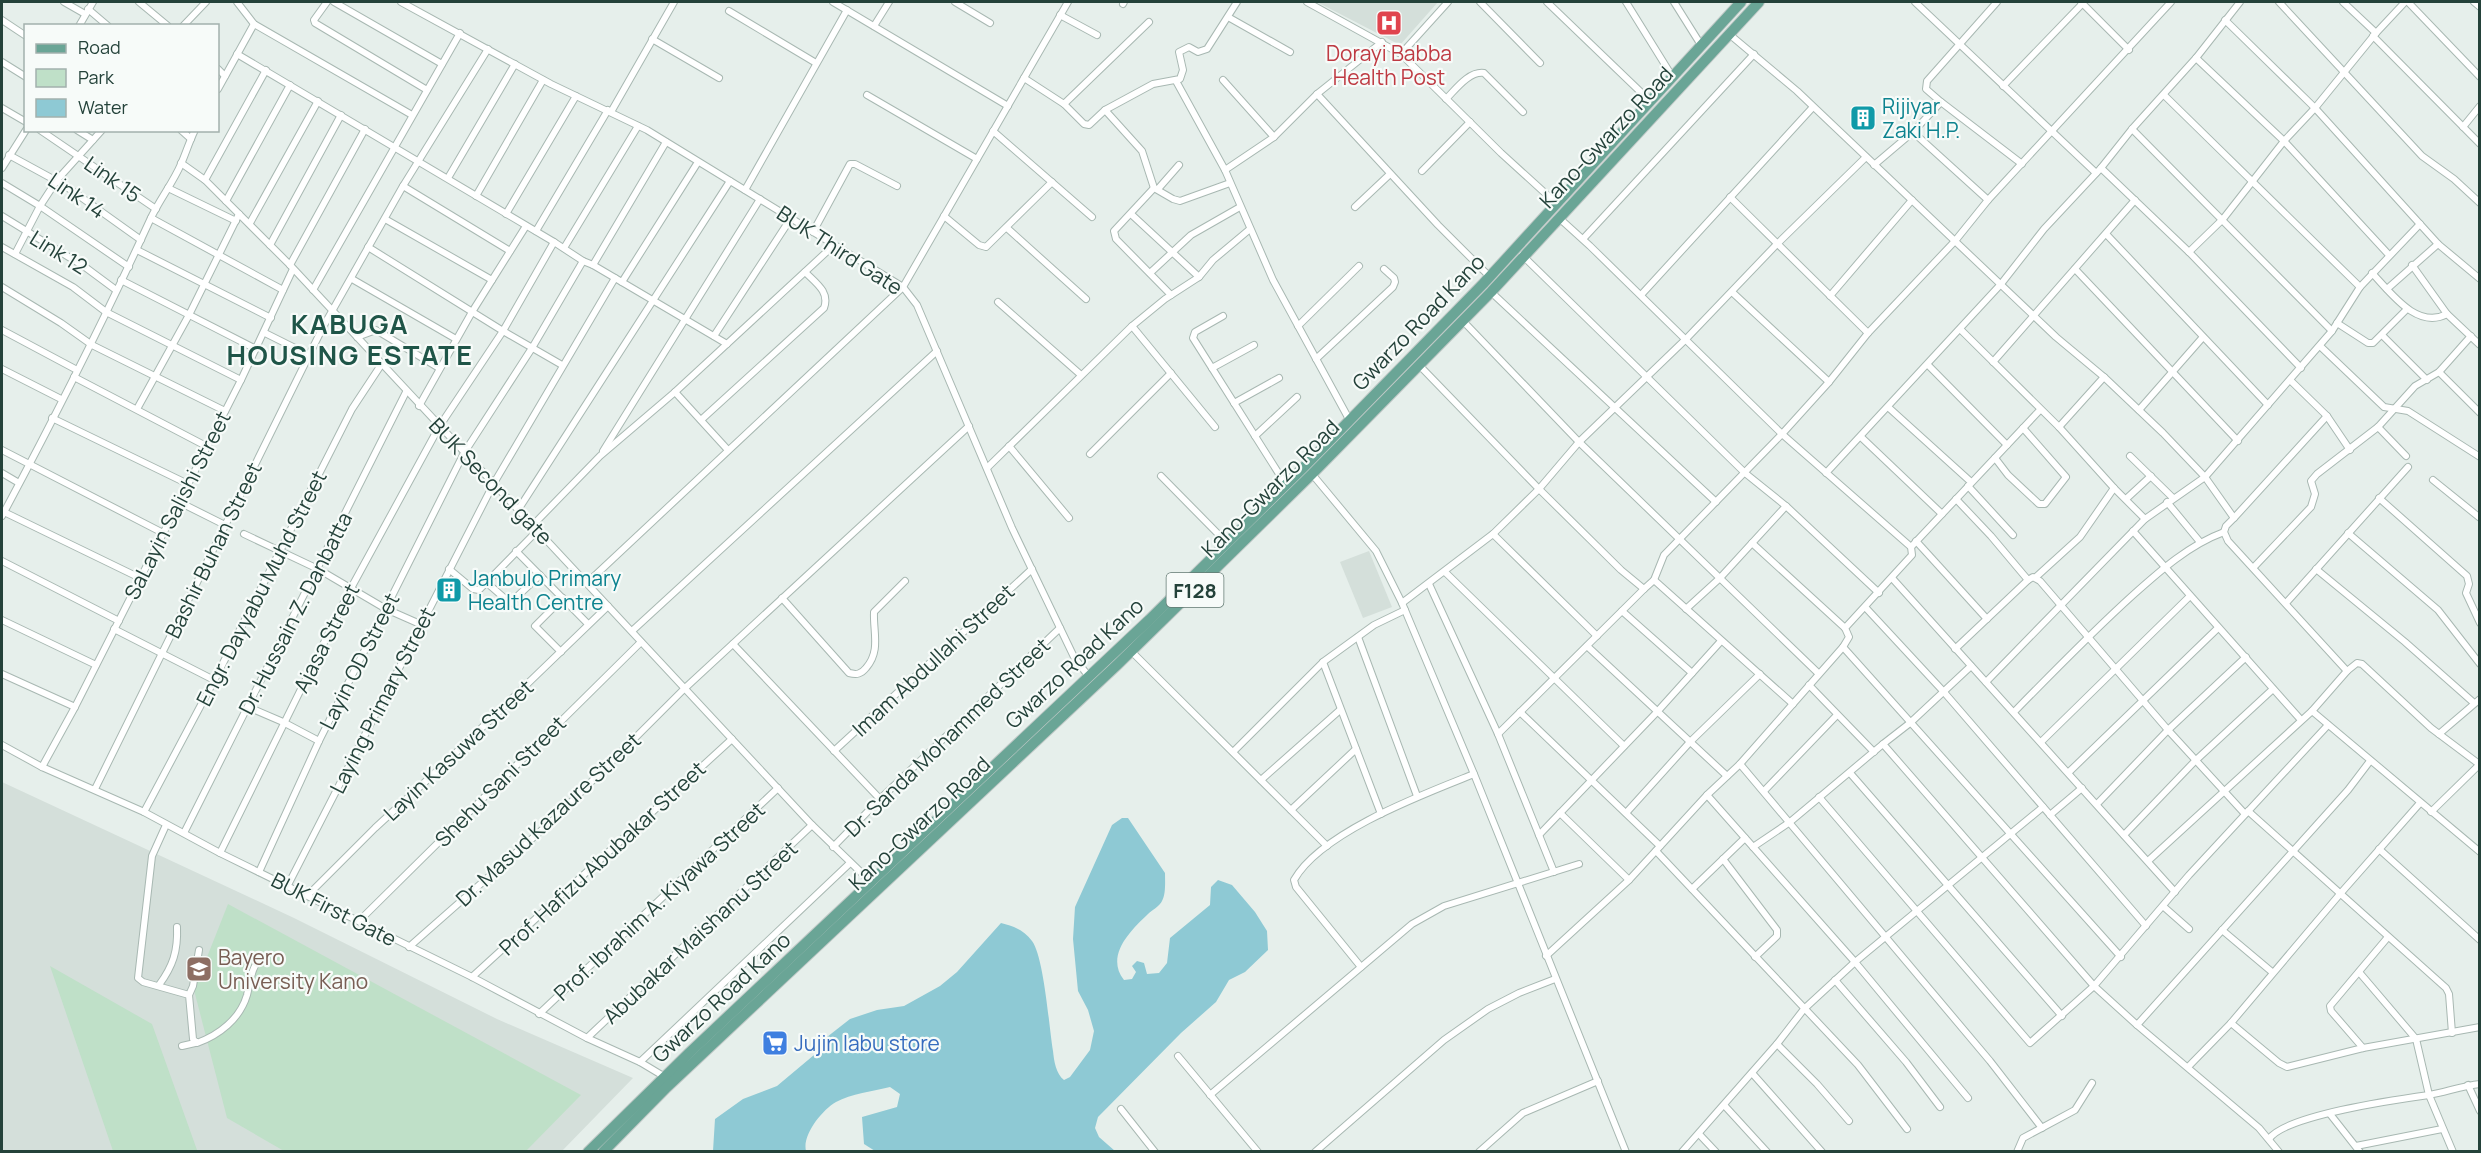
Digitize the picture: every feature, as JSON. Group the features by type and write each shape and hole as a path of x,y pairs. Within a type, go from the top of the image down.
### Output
{"main road":[{"name":"Gwarzo Road Kano","path":"588,1152 1089,677 1194,583 1227,543 1350,421 1556,203 1604,159 1650,101 1741,2"},
{"name":"Kano-Gwarzo Road","path":"610,1149 667,1087 1131,651 1194,583 1312,474 1491,292 1604,159 1759,2"}],"street":[{"path":"64,2 87,12 105,24"},
{"path":"81,24 93,2"},
{"path":"139,2 166,24"},
{"path":"185,24 206,2"},
{"path":"237,2 254,24 412,115"},
{"path":"327,2 314,20 315,23 427,90"},
{"path":"334,2 442,64"},
{"name":"BUK Third Gate","path":"401,2 543,80 638,126 903,287 917,305 987,468 1060,628 1074,657 1089,677"},
{"path":"416,10 421,2"},
{"path":"536,231 674,2"},
{"path":"833,2 1008,106"},
{"path":"874,26 889,2"},
{"path":"955,2 990,23"},
{"path":"587,583 903,287 1068,2"},
{"path":"1024,78 1064,104 1084,124 1089,125 1105,110 1153,84 1176,81 1183,74 1179,52 1189,47 1198,52 1207,49 1237,2"},
{"path":"1307,2 1401,54 1556,203"},
{"path":"1401,54 1448,2"},
{"path":"1480,2 1540,63"},
{"path":"1547,2 1650,101"},
{"path":"1626,2 1672,76"},
{"path":"1674,2 1701,45"},
{"path":"1915,2 2096,173"},
{"path":"1997,2 1959,42 1925,86 1941,102 2022,164"},
{"path":"2003,86 2082,2 2129,50"},
{"path":"1498,734 1654,580 1664,555 1782,434 1829,382 1868,333 1955,241 1988,200 2171,2"},
{"path":"1826,473 1862,437 2001,284 2044,229 2101,168 2132,129 2196,58 2240,2"},
{"path":"2279,2 2422,156 2454,179 2480,204"},
{"path":"2343,2 2480,144"},
{"path":"2189,252 2223,219 2284,141 2315,108 2374,35 2407,2 2480,77"},
{"path":"2474,2 2480,7"},
{"path":"745,190 847,10"},
{"path":"729,11 816,63"},
{"path":"1060,15 1097,35"},
{"path":"1228,17 1290,52"},
{"path":"2,20 24,35"},
{"path":"2225,20 2315,108 2438,244 2480,279"},
{"path":"1064,104 1149,22"},
{"path":"219,87 254,24"},
{"path":"313,290 460,33"},
{"path":"1729,34 1813,107 2034,316 2139,410 2205,477 2234,518"},
{"path":"652,39 718,78"},
{"path":"1225,170 1274,137 1317,94 1382,42"},
{"name":"Bashir Buhan Street","path":"95,789 309,355 368,247 488,49"},
{"path":"237,54 365,129 393,148 448,178 583,261 727,344"},
{"path":"1583,239 1754,54"},
{"path":"2196,58 2284,141 2390,255"},
{"path":"2,62 24,76"},
{"path":"448,178 514,64"},
{"path":"219,70 225,76"},
{"path":"205,180 266,70"},
{"path":"1446,99 1470,76 1477,72 1484,73 1523,112"},
{"path":"477,196 543,80"},
{"path":"1224,80 1274,137"},
{"path":"1176,81 1225,170 1273,280 1350,421"},
{"path":"226,201 290,85"},
{"path":"1317,94 1450,238 1489,276"},
{"path":"867,95 977,159"},
{"path":"2164,95 2360,287"},
{"path":"506,214 576,96"},
{"path":"250,223 318,101"},
{"path":"1874,165 1912,132 1941,102"},
{"path":"2463,127 2480,106"},
{"path":"1641,295 1813,107"},
{"path":"2,108 24,121"},
{"path":"1105,110 1142,152 1156,189 1173,200 1180,201 1230,183"},
{"path":"270,245 341,115"},
{"path":"1422,171 1470,122"},
{"path":"564,248 638,126"},
{"name":"SaLayin Salishi Street","path":"42,767 75,707 265,333 292,267 365,129"},
{"path":"2132,129 2332,331"},
{"path":"993,131 1092,218"},
{"path":"2,168 6,156 24,132"},
{"name":"Link 15","path":"43,132 156,209"},
{"path":"80,132 93,140"},
{"path":"15,254 40,206 57,180 100,132"},
{"path":"183,132 190,139"},
{"path":"140,578 3,514 92,345 116,290 181,163 194,132"},
{"path":"1912,132 1988,200"},
{"path":"593,265 666,142"},
{"name":"Link 14","path":"6,156 57,180 141,240"},
{"path":"1402,603 1493,534 1539,489 1579,442 1686,339 1776,245 1866,157"},
{"path":"622,282 698,162"},
{"name":"BUK Second gate","path":"181,163 205,180 250,223 812,825 871,882"},
{"path":"813,232 850,164 855,164 897,186"},
{"path":"1171,295 1116,239 1114,231 1179,165"},
{"path":"2101,168 2189,252 2301,368"},
{"path":"1355,207 1390,174"},
{"path":"518,510 730,181"},
{"path":"944,216 979,245 986,247 1052,182"},
{"path":"2,183 129,267"},
{"path":"404,186 510,251"},
{"path":"168,189 236,221"},
{"path":"1730,197 1776,245 1868,333"},
{"path":"600,456 760,199"},
{"path":"1830,296 1912,200"},
{"path":"1993,362 2107,235 2135,200"},
{"path":"1150,273 1191,235 1240,207"},
{"path":"137,409 189,315 239,214"},
{"path":"1131,214 1199,277"},
{"name":"Link 12","path":"2,216 85,267 116,290"},
{"path":"1557,217 1583,239 1782,434 1911,547 1912,555 1866,608 1845,628"},
{"path":"151,218 219,253 283,290"},
{"path":"714,336 790,218"},
{"path":"385,219 492,280"},
{"path":"1986,682 2145,519 2205,477 2320,346 2360,287 2420,224"},
{"path":"419,406 472,312 526,226"},
{"path":"1006,228 1086,299"},
{"path":"987,468 1132,326 1171,295 1199,277 1214,260 1250,229"},
{"path":"2107,235 2268,405"},
{"name":"Ajasa Street","path":"220,853 350,590 439,427 503,331 554,242"},
{"path":"2387,289 2438,244"},
{"path":"449,569 476,590 486,582 600,456 675,392 834,245"},
{"path":"2,247 73,286 106,312 241,380"},
{"path":"368,247 562,365"},
{"path":"137,250 272,318"},
{"path":"1522,255 1745,473 1786,506 1879,593"},
{"name":"Layin OD Street","path":"259,872 319,741 464,453 532,348 583,261"},
{"path":"2412,265 2447,314 2480,345"},
{"path":"1298,326 1359,266"},
{"path":"1316,359 1393,287 1394,278 1384,269"},
{"path":"2075,269 2238,441"},
{"path":"701,420 824,308 826,300 824,292 806,272"},
{"path":"2372,273 2407,309 2429,318 2440,318 2447,314"},
{"name":"Laying Primary Street","path":"288,885 494,483 615,278"},
{"path":"352,279 456,339"},
{"path":"121,280 255,349"},
{"path":"2,287 92,345 225,411"},
{"path":"1491,292 1716,502"},
{"path":"1732,292 1829,382"},
{"path":"998,302 1081,375"},
{"path":"2337,323 2368,343 2373,343 2407,309"},
{"path":"1223,316 1194,335 1193,338 1286,484"},
{"path":"1463,321 1579,442 1818,673"},
{"path":"1132,326 1215,427"},
{"path":"1960,329 2059,427 2145,519"},
{"path":"2,330 137,409 206,446"},
{"path":"357,338 376,330 439,368"},
{"path":"265,333 309,355"},
{"path":"2382,335 2427,380"},
{"path":"2254,567 2311,507 2315,494 2311,481 2317,474 2378,427 2415,386 2439,372 2471,336"},
{"path":"2139,410 2203,337"},
{"path":"1212,368 1254,345"},
{"path":"2320,346 2384,407 2408,411 2480,458"},
{"path":"632,631 937,351"},
{"name":"Engr. Dayyabu Muhd Street","path":"144,812 352,409 381,365"},
{"path":"1419,365 1539,489 1621,570 1644,589"},
{"path":"1928,365 2007,445"},
{"path":"2,370 62,399"},
{"path":"2439,372 2480,413"},
{"path":"1090,454 1172,373"},
{"path":"2059,427 2104,377"},
{"path":"1234,403 1279,378"},
{"path":"2290,380 2327,416 2350,450"},
{"name":"Dr. Hussain Z. Danbatta","path":"184,833 406,392"},
{"path":"675,392 728,449"},
{"path":"1255,436 1297,397"},
{"path":"1888,407 1969,484 2013,535"},
{"path":"1911,547 2040,410"},
{"path":"2327,416 2226,526 2224,532 2228,541 2347,671"},
{"path":"52,418 188,484"},
{"name":"Dr. Masud Kazaure Street","path":"409,947 552,821 684,689 969,426"},
{"path":"2378,427 2406,456"},
{"path":"1995,458 2008,475 2039,504 2045,504 2066,477 2023,428"},
{"path":"1862,437 1942,514"},
{"path":"1009,446 1069,518"},
{"path":"2,449 163,533"},
{"path":"2130,456 2151,476 2200,542"},
{"path":"2286,603 2408,467"},
{"path":"2,473 19,483"},
{"path":"1312,474 1376,551 1402,603 1474,774 1626,1152"},
{"path":"2126,499 2151,476"},
{"path":"1161,477 1227,543"},
{"path":"2433,480 2480,518"},
{"path":"1955,648 2028,580 2036,577 2080,537 2114,488"},
{"path":"2379,498 2467,576 2469,584 2466,593 2479,622"},
{"path":"1956,499 2028,580"},
{"path":"179,502 225,525"},
{"path":"1686,609 1720,578 1786,506"},
{"path":"2133,531 2301,720"},
{"path":"2014,712 2086,637 2164,567 2200,542 2224,532"},
{"path":"2348,533 2438,610 2480,664"},
{"path":"244,534 318,569 350,590 420,624"},
{"path":"1493,534 1597,636"},
{"path":"1916,540 1987,619"},
{"path":"1546,956 1629,880 1707,795 1740,764 1843,647 1849,637 1845,628 1752,543"},
{"path":"516,551 588,624"},
{"path":"2,561 119,621"},
{"name":"Imam Abdullahi Street","path":"834,751 1032,569"},
{"path":"2316,569 2477,701 2439,734"},
{"path":"1445,572 1624,746"},
{"path":"486,582 510,603 540,575"},
{"path":"2036,577 2223,792 2292,851 2449,994 2452,1033"},
{"path":"1892,578 2175,892"},
{"path":"782,598 849,673 857,675 863,672 874,659 877,645 874,612 905,580"},
{"path":"1654,580 1793,704"},
{"path":"1429,584 1498,734 1554,872"},
{"path":"2041,742 2190,596"},
{"path":"561,652 535,626 563,598"},
{"name":"Layin Kasuwa Street","path":"308,895 608,606"},
{"path":"1866,608 1944,691 2146,927"},
{"path":"1233,752 1323,663 1374,625 1405,610"},
{"path":"1622,611 1692,673"},
{"path":"2,620 96,665"},
{"name":"Dr. Sanda Mohammed Street","path":"833,847 880,799 1060,628"},
{"path":"2069,772 2218,628"},
{"path":"114,629 214,680"},
{"path":"1359,637 1417,796"},
{"path":"1539,835 1657,712 1721,641"},
{"name":"Shehu Sani Street","path":"359,921 641,642"},
{"path":"733,644 880,799"},
{"path":"1587,646 1727,776"},
{"path":"1843,647 2121,957"},
{"path":"1131,651 1327,846"},
{"path":"2097,804 2168,730 2246,657"},
{"path":"1323,663 1382,814"},
{"path":"2148,861 2312,711 2347,671 2357,663 2362,664 2439,734 2479,764 2431,813"},
{"path":"1753,847 1790,822 1850,773 1910,723 1971,666"},
{"path":"2,674 75,707"},
{"path":"1626,813 1690,742 1760,674"},
{"path":"1809,685 1874,752"},
{"path":"2124,835 2195,761 2273,689"},
{"path":"248,707 319,741"},
{"path":"1261,780 1340,710"},
{"path":"2312,711 2480,852"},
{"path":"1520,712 1626,813 1692,889 1858,1065 1907,1129"},
{"path":"1764,791 1837,715"},
{"path":"1820,797 2028,1042 2036,1040 2094,986 2175,892 2328,725"},
{"name":"Prof. Hafizu Abubakar Street","path":"472,977 732,739"},
{"path":"1883,744 2094,986 2269,1139 2279,1152"},
{"name":"BUK First Gate","path":"2,745 42,767 144,812 220,853 472,977 539,1014 640,1062 665,1077"},
{"path":"1291,810 1356,749"},
{"path":"2137,1025 2348,790 2370,761"},
{"path":"1740,764 1990,1061 2042,1128"},
{"path":"1850,773 2062,1016"},
{"path":"1361,967 1296,887 1294,880 1327,846 1417,796 1474,774"},
{"name":"Prof. Ibrahim A. Kiyawa Street","path":"539,1014 778,788"},
{"path":"2050,815 2082,788"},
{"path":"1707,795 1855,962 1968,1098"},
{"path":"2188,1067 2231,1023 2272,972 2420,803"},
{"path":"1682,1152 1777,1044 1804,1008 1855,962 2043,807"},
{"path":"1560,813 1629,880"},
{"path":"166,825 152,856 137,973 143,982 189,995"},
{"name":"Abubakar Maishanu Street","path":"587,1038 812,825"},
{"path":"1692,889 1745,838"},
{"path":"2379,849 2480,940"},
{"path":"1723,860 1777,930 1777,936 1755,957"},
{"path":"640,1062 850,863"},
{"path":"1210,1095 1412,924 1444,906 1579,864"},
{"path":"2164,907 2188,929"},
{"path":"159,986 175,957 178,944 177,927"},
{"path":"2222,930 2272,972"},
{"path":"2362,1048 2331,1011 2330,1006 2388,937"},
{"path":"195,1043 189,995 194,986 200,951"},
{"path":"182,1046 215,1035 233,1021 244,1003 251,972 256,964"},
{"path":"2359,972 2416,1039 2429,1095 2453,1152"},
{"path":"1315,1152 1444,1040 1488,1009 1519,993 1555,979"},
{"path":"1835,980 1906,1062 1940,1107"},
{"path":"2231,1023 2279,1064 2287,1067 2362,1048 2480,1027"},
{"path":"1777,1044 1850,1121"},
{"path":"1178,1056 1258,1152"},
{"path":"1752,1073 1822,1152"},
{"path":"1479,1152 1523,1113 1598,1081"},
{"path":"2017,1152 2023,1138 2074,1110 2092,1083"},
{"path":"2269,1139 2272,1134 2293,1125 2361,1105 2429,1095 2480,1084"},
{"path":"2468,1085 2480,1111"},
{"path":"1724,1105 1767,1152"},
{"path":"1121,1109 1155,1152"},
{"path":"2330,1114 2358,1149 2442,1129"},
{"path":"1699,1134 1716,1152"}],"shaded area":[{"name":"Dorayi Babba Health Post","path":"1317,2 1438,2 1400,45"},
{"path":"1369,551 1392,607 1363,618 1340,562"},
{"name":"Bayero University Kano","path":"2,782 294,918 497,1019 633,1078 562,1151 2,1152"}],"green space":[{"path":"228,904 581,1095 526,1151 284,1151 227,1118 194,990"},
{"path":"50,966 152,1024 197,1150 113,1151"}],"water":[{"path":"1122,818 1128,818 1165,873 1164,895 1161,903 1127,936 1118,953 1119,971 1124,980 1132,979 1136,972 1132,966 1137,961 1144,963 1147,974 1159,973 1167,963 1170,938 1210,905 1211,887 1218,880 1232,885 1255,912 1267,931 1268,950 1245,972 1229,980 1216,1002 1181,1033 1098,1117 1095,1128 1099,1137 1115,1151 875,1151 864,1144 862,1117 897,1107 900,1094 890,1087 836,1102 814,1123 807,1138 806,1151 713,1151 715,1119 743,1099 777,1086 814,1055 827,1037 850,1019 877,1010 904,1006 940,986 957,972 1001,923 1022,931 1036,949 1043,977 1055,1063 1064,1080 1070,1077 1090,1050 1094,1031 1088,1010 1078,991 1073,939 1075,907 1112,825"}],"place":[{"name":"Dorayi Babba Health Post","path":"1389,23"},
{"name":"Rijiyar Zaki H.P.","path":"1863,118"},
{"name":"Janbulo Primary Health Centre","path":"449,590"},
{"name":"Bayero University Kano","path":"199,969"},
{"name":"Jujin labu store","path":"775,1043"}],"district":[{"name":"KABUGA HOUSING ESTATE","path":"350,338"}]}
